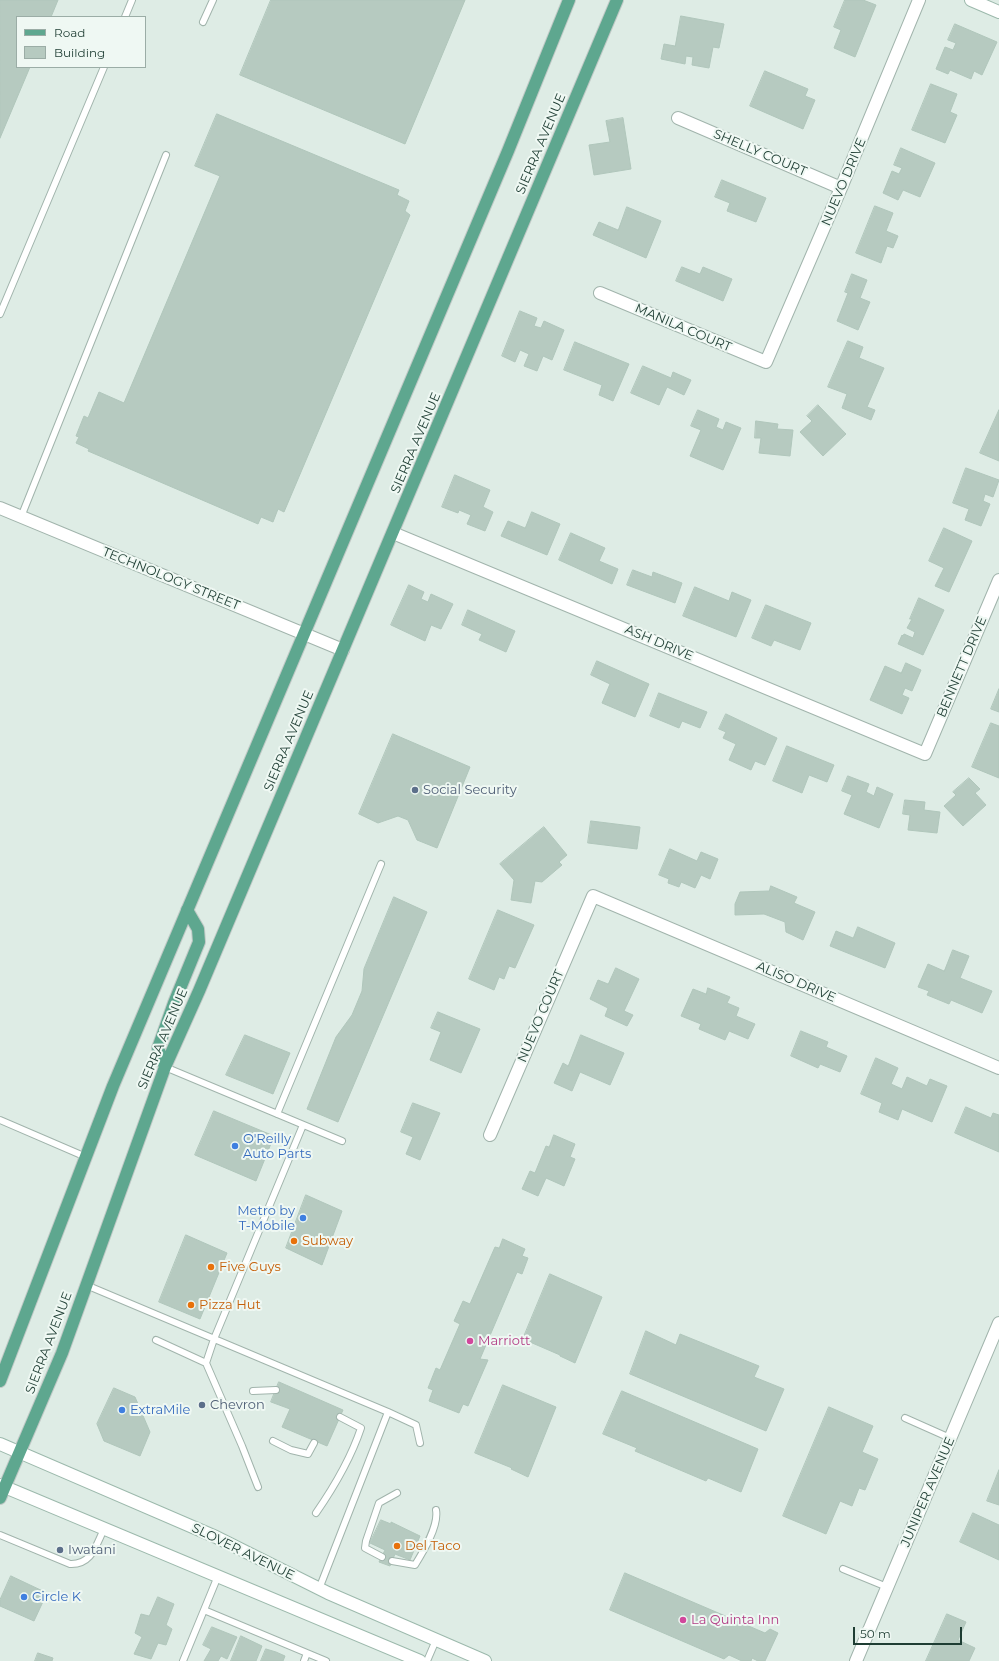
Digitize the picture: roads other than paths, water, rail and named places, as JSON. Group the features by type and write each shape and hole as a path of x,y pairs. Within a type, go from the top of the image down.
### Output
{"main road":[{"path":"0,1381 114,1086 508,151 569,0"},
{"name":"SIERRA AVENUE","path":"1,1490 21,1452 62,1353 165,1067 202,984 617,0"},
{"path":"165,1067 158,1048 174,1003 199,942 198,929 187,910"}],"street":[{"name":"NUEVO DRIVE","path":"766,362 841,188 919,0"},
{"path":"970,0 999,12"},
{"name":"SHELLY COURT","path":"678,118 841,188"},
{"name":"MANILA COURT","path":"600,294 766,362"},
{"name":"TECHNOLOGY STREET","path":"0,508 343,650"},
{"name":"ASH DRIVE","path":"393,533 925,754"},
{"name":"BENNETT DRIVE","path":"925,754 999,580"},
{"name":"ALISO DRIVE","path":"593,896 999,1068"},
{"name":"NUEVO COURT","path":"490,1135 593,896"},
{"name":"JUNIPER AVENUE","path":"856,1661 999,1323"},
{"name":"SLOVER AVENUE","path":"0,1444 216,1537 319,1589 485,1661"},
{"path":"1,1490 104,1529 420,1661"}],"lane":[{"path":"125,16 132,0"},
{"path":"203,22 212,0"},
{"path":"0,314 104,68"},
{"path":"21,517 166,155"},
{"path":"277,1114 381,864"},
{"path":"165,1067 342,1141"},
{"path":"0,1120 86,1157"},
{"path":"258,1487 206,1362 214,1339 303,1125"},
{"path":"86,1285 416,1425 420,1442"},
{"path":"156,1340 206,1362"},
{"path":"253,1391 276,1390"},
{"path":"319,1589 388,1412"},
{"path":"316,1513 329,1494 342,1470 356,1443 361,1428 340,1417"},
{"path":"905,1418 950,1438"},
{"path":"273,1441 291,1450 308,1454 314,1443"},
{"path":"382,1557 365,1548 366,1541 379,1503 397,1493"},
{"path":"392,1561 415,1565 426,1546 437,1517 436,1510"},
{"path":"0,1535 70,1564 77,1565 86,1561 92,1555 104,1529"},
{"path":"843,1569 887,1587"},
{"path":"183,1661 218,1576"},
{"path":"204,1610 326,1661"},
{"path":"427,1661 436,1640"},
{"path":"304,1661 307,1653"}],"place":[{"name":"Social Security","path":"415,790"},
{"name":"O'Reilly Auto Parts","path":"235,1146"},
{"name":"Metro by T-Mobile","path":"303,1218"},
{"name":"Subway","path":"294,1241"},
{"name":"Five Guys","path":"211,1267"},
{"name":"Pizza Hut","path":"191,1305"},
{"name":"Marriott","path":"470,1341"},
{"name":"Chevron","path":"202,1405"},
{"name":"ExtraMile","path":"122,1410"},
{"name":"Del Taco","path":"397,1546"},
{"name":"Iwatani","path":"60,1550"},
{"name":"Circle K","path":"24,1597"},
{"name":"La Quinta Inn","path":"683,1620"}]}
